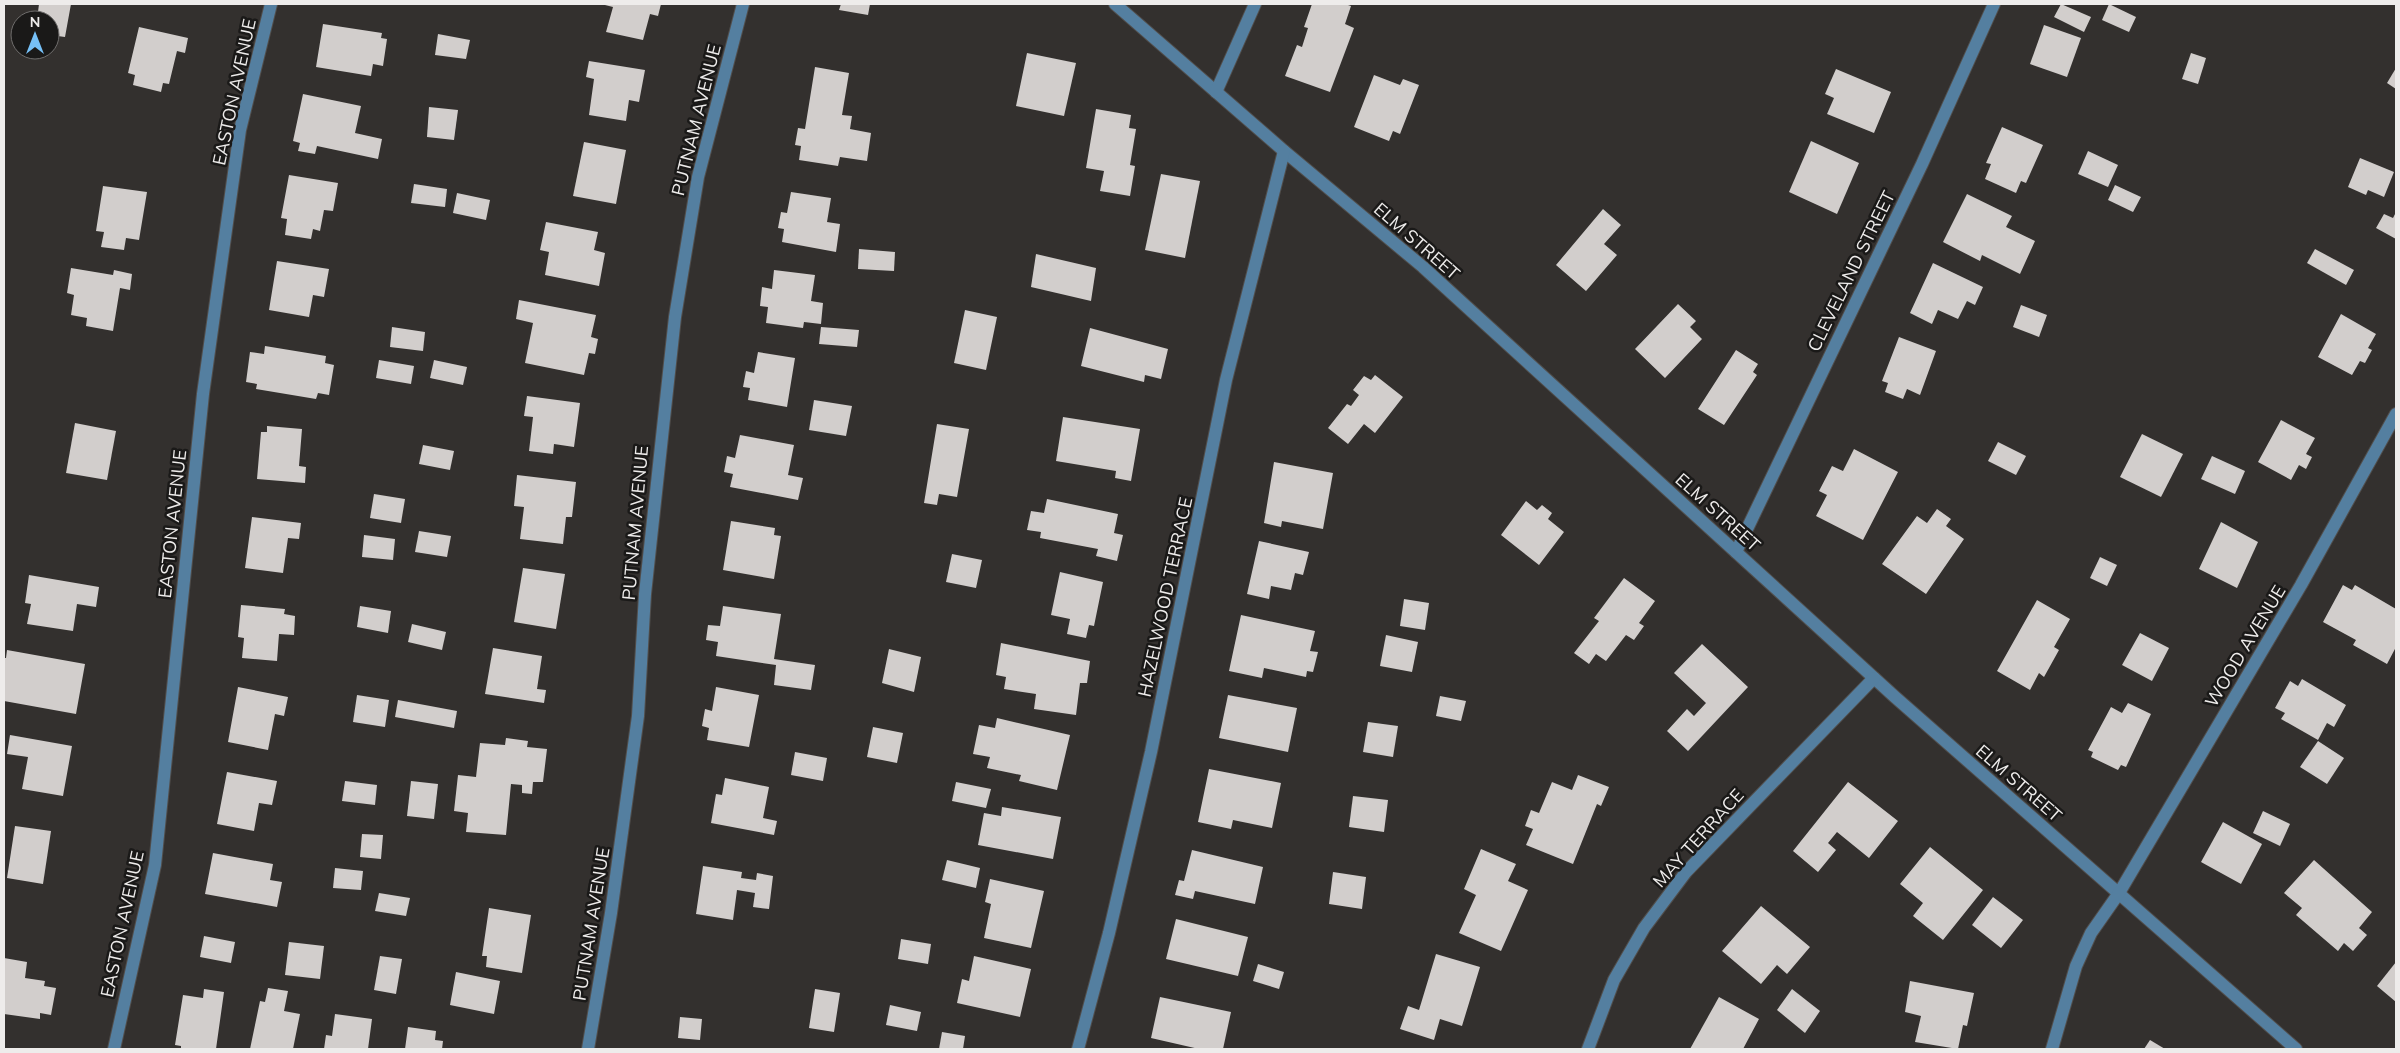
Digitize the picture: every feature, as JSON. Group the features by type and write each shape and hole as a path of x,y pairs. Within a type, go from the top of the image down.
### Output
{"street":[{"name":"EASTON AVENUE","path":"114,1049 155,866 203,394 240,130 271,4"},
{"name":"PUTNAM AVENUE","path":"588,1049 612,903 638,716 645,594 675,317 698,177 743,4"},
{"name":"ELM STREET","path":"1115,4 1284,152 1423,267 1874,678 2296,1049"},
{"path":"1216,92 1256,4"},
{"name":"CLEVELAND STREET","path":"1736,552 1922,164 1994,4"},
{"name":"HAZELWOOD TERRACE","path":"1078,1049 1109,933 1151,752 1226,380 1284,152"},
{"name":"WOOD AVENUE","path":"2052,1049 2076,966 2090,933 2119,893 2301,585 2396,414"},
{"name":"MAY TERRACE","path":"1588,1049 1614,980 1644,928 1686,872 1874,678"}],"building":[{"path":"39,4 71,4 65,37 60,36 60,10 38,10"},
{"path":"601,4 661,4 658,16 650,14 643,40 606,32 613,7"},
{"path":"841,4 870,4 868,15 839,10"},
{"path":"1312,4 1345,4 1351,6 1345,24 1354,28 1330,92 1285,76 1297,45 1302,47 1308,28 1304,27"},
{"path":"2061,4 2091,17 2084,32 2054,17"},
{"path":"2109,4 2136,17 2129,32 2102,20"},
{"path":"323,24 382,33 381,38 387,39 383,66 373,64 371,76 316,67"},
{"path":"2044,25 2081,38 2067,77 2030,64"},
{"path":"139,27 188,38 185,53 177,51 169,84 163,83 161,92 133,85 135,75 128,73"},
{"path":"438,34 470,40 466,59 435,55"},
{"path":"1027,53 1076,63 1064,116 1016,106"},
{"path":"2191,53 2206,58 2198,84 2182,79"},
{"path":"589,61 645,70 639,102 629,100 626,121 589,115 594,79 586,77"},
{"path":"815,67 849,73 842,115 852,116 850,129 871,133 867,161 840,157 838,166 799,160 801,146 795,145 798,128 805,129"},
{"path":"2396,68 2396,89 2387,83"},
{"path":"1836,69 1891,92 1874,133 1827,114 1834,98 1825,94"},
{"path":"1374,75 1400,85 1403,79 1419,85 1400,134 1393,131 1389,141 1354,127"},
{"path":"303,94 361,106 355,133 382,139 378,159 317,146 315,154 298,151 300,143 293,141"},
{"path":"429,107 458,110 454,140 427,137"},
{"path":"1096,109 1131,115 1129,128 1136,129 1130,165 1135,166 1130,196 1100,191 1104,171 1086,168"},
{"path":"2002,127 2043,145 2026,183 2021,181 2016,193 1985,179 1991,164 1986,163"},
{"path":"1811,141 1859,163 1837,214 1789,192"},
{"path":"584,142 626,150 616,204 573,196"},
{"path":"2088,151 2118,165 2108,187 2078,174"},
{"path":"2360,158 2394,172 2384,197 2368,190 2366,195 2348,187"},
{"path":"1161,174 1200,181 1185,258 1145,250"},
{"path":"289,175 338,183 333,211 324,210 320,231 313,229 311,239 285,235 287,219 281,218"},
{"path":"414,184 447,189 445,207 411,203"},
{"path":"2115,185 2141,197 2133,212 2108,200"},
{"path":"103,186 147,192 139,240 126,238 124,250 101,247 104,232 96,231"},
{"path":"791,192 831,198 827,222 840,224 836,252 782,242 784,229 778,228 781,212 787,213"},
{"path":"457,193 490,200 486,220 453,213"},
{"path":"1967,194 2012,216 2006,227 2035,241 2020,274 1982,255 1980,261 1943,242"},
{"path":"1603,209 1621,225 1604,244 1617,255 1586,291 1556,265"},
{"path":"2396,212 2396,239 2376,228 2384,214 2393,218"},
{"path":"546,222 598,232 594,250 605,253 599,286 545,275 549,252 540,250"},
{"path":"859,249 895,252 894,271 858,269"},
{"path":"2315,249 2354,270 2346,285 2307,263"},
{"path":"1036,254 1096,268 1091,301 1031,287"},
{"path":"277,261 329,269 324,297 313,295 309,317 269,310"},
{"path":"1933,263 1983,287 1975,305 1967,301 1958,319 1938,310 1932,324 1910,313"},
{"path":"71,268 113,275 114,270 132,274 130,290 120,288 113,331 86,326 87,318 71,315 74,295 67,293"},
{"path":"774,270 815,275 811,301 823,303 821,324 804,322 803,328 766,323 768,307 760,306 762,287 772,289"},
{"path":"519,300 596,315 591,337 598,339 595,354 589,353 584,375 525,363 533,323 516,319"},
{"path":"1678,304 1696,321 1690,327 1702,339 1665,378 1635,349"},
{"path":"2021,305 2047,315 2039,337 2013,327"},
{"path":"965,310 997,317 986,370 954,363"},
{"path":"2341,314 2376,334 2368,348 2372,350 2365,363 2360,361 2352,375 2318,357"},
{"path":"392,327 425,332 423,351 390,347"},
{"path":"821,327 859,330 857,347 819,344"},
{"path":"1090,328 1168,349 1161,379 1145,375 1144,382 1081,366"},
{"path":"1899,337 1936,351 1920,395 1907,389 1903,399 1885,392 1888,383 1882,381"},
{"path":"265,346 326,356 325,363 334,365 329,395 318,393 316,399 256,389 257,384 246,382 250,352 264,354"},
{"path":"1736,350 1758,364 1753,372 1757,375 1724,425 1698,409"},
{"path":"758,352 795,358 787,407 748,400 750,388 743,387 746,371 754,373"},
{"path":"379,360 414,366 411,384 376,378"},
{"path":"434,360 467,367 463,385 430,378"},
{"path":"1375,375 1403,397 1375,433 1364,424 1348,444 1328,428 1347,404 1351,406 1359,395 1353,390 1364,376 1371,380"},
{"path":"527,396 580,403 574,447 554,444 553,454 529,451 533,417 524,416"},
{"path":"814,400 852,406 846,436 809,430"},
{"path":"1063,417 1140,429 1131,481 1115,478 1116,471 1056,461"},
{"path":"2281,420 2315,438 2306,454 2312,457 2306,469 2299,465 2291,480 2258,462"},
{"path":"75,423 116,431 107,480 66,473"},
{"path":"937,424 969,429 957,497 939,494 937,505 924,503"},
{"path":"267,426 302,429 299,466 306,467 305,483 257,479 261,432 267,432"},
{"path":"2142,434 2183,454 2161,497 2120,477"},
{"path":"740,435 794,445 788,475 803,478 798,500 730,487 733,474 724,472 727,456 735,458"},
{"path":"1998,442 2026,456 2016,475 1988,461"},
{"path":"423,445 454,451 450,470 419,464"},
{"path":"1854,449 1898,472 1863,540 1816,516 1827,495 1819,491 1832,466 1843,471"},
{"path":"2212,456 2245,471 2235,494 2201,479"},
{"path":"1274,462 1333,473 1323,529 1282,521 1281,527 1264,523"},
{"path":"517,475 576,482 572,517 566,517 563,544 520,539 524,507 514,506"},
{"path":"374,494 405,499 401,523 370,518"},
{"path":"1047,499 1118,514 1114,533 1123,535 1117,561 1096,556 1098,549 1040,538 1041,532 1027,530 1031,511 1044,513"},
{"path":"1526,501 1537,510 1542,505 1552,513 1548,519 1564,532 1539,565 1501,535"},
{"path":"1937,509 1951,519 1946,526 1964,539 1926,594 1882,564 1917,516 1927,523"},
{"path":"252,517 301,523 299,539 288,538 283,573 245,568"},
{"path":"731,521 775,528 774,535 781,536 774,579 723,570"},
{"path":"2221,522 2258,542 2237,588 2199,569"},
{"path":"419,531 451,536 447,557 415,552"},
{"path":"364,535 395,539 393,560 362,557"},
{"path":"1259,541 1309,552 1303,575 1295,573 1291,590 1271,586 1269,599 1247,594"},
{"path":"952,554 982,560 976,588 946,582"},
{"path":"2100,557 2117,565 2107,586 2090,578"},
{"path":"523,568 565,574 556,629 514,622"},
{"path":"1060,572 1103,582 1094,626 1089,625 1086,638 1067,634 1070,619 1051,615"},
{"path":"29,575 99,587 96,607 77,604 73,631 27,624 31,604 25,603"},
{"path":"1624,578 1655,601 1639,623 1644,626 1634,640 1626,635 1606,661 1596,654 1589,664 1574,653 1599,621 1594,618"},
{"path":"2343,585 2352,590 2355,585 2396,609 2396,647 2387,664 2353,645 2356,640 2323,622"},
{"path":"1404,599 1429,603 1425,630 1400,626"},
{"path":"2037,600 2070,619 2054,647 2059,650 2044,677 2039,673 2030,690 1997,671"},
{"path":"241,605 285,609 284,614 295,616 294,635 279,634 277,661 242,658 244,638 238,637"},
{"path":"360,606 391,611 388,633 357,627"},
{"path":"723,606 781,614 774,659 815,665 811,690 774,685 776,665 716,656 718,642 706,640 708,625 720,626"},
{"path":"1241,615 1315,631 1310,651 1318,652 1313,672 1307,671 1306,677 1264,668 1262,678 1229,671"},
{"path":"412,624 446,632 442,650 408,642"},
{"path":"2140,633 2169,648 2152,681 2122,665"},
{"path":"1386,635 1418,642 1412,672 1380,666"},
{"path":"1001,643 1090,661 1087,683 1080,683 1076,715 1034,709 1036,694 1004,689 1006,677 996,675"},
{"path":"1702,644 1748,687 1688,751 1667,731 1687,709 1694,716 1706,703 1674,673"},
{"path":"493,648 542,656 537,689 546,690 544,703 485,694"},
{"path":"889,649 921,657 914,692 882,683"},
{"path":"7,650 85,664 76,714 4,701 4,658 6,658"},
{"path":"2302,679 2346,705 2334,727 2327,723 2318,740 2281,719 2285,713 2275,708 2290,681 2298,686"},
{"path":"238,687 288,697 284,716 275,714 268,750 228,742"},
{"path":"716,687 759,695 749,747 707,740 709,728 702,726 705,709 712,711"},
{"path":"357,695 389,700 385,727 353,722"},
{"path":"1228,695 1297,708 1288,752 1219,738"},
{"path":"1440,696 1466,701 1461,721 1436,716"},
{"path":"398,700 457,711 454,728 395,717"},
{"path":"2128,703 2151,714 2126,767 2121,765 2118,770 2091,757 2093,752 2088,750 2111,707 2122,713"},
{"path":"997,718 1070,735 1057,790 1019,781 1021,775 987,768 990,757 973,754 979,725 995,728"},
{"path":"1368,722 1398,726 1393,757 1363,752"},
{"path":"873,727 903,733 897,763 867,757"},
{"path":"10,735 72,746 63,796 22,789 28,757 7,754"},
{"path":"506,738 528,741 527,747 547,749 543,782 533,782 532,794 522,793 522,785 511,784 506,835 466,832 468,813 454,811 458,775 476,777 480,743 505,745"},
{"path":"2318,741 2344,758 2327,784 2300,767"},
{"path":"795,752 827,758 823,781 791,775"},
{"path":"1209,769 1281,783 1272,828 1233,820 1231,829 1198,822"},
{"path":"227,772 277,781 272,805 259,803 254,831 217,824"},
{"path":"1578,775 1609,787 1601,806 1597,804 1573,864 1526,845 1533,829 1525,826 1531,810 1539,813 1552,782 1572,790"},
{"path":"725,778 769,787 763,818 777,821 774,835 711,823 716,794 722,795"},
{"path":"345,781 377,785 375,805 342,801"},
{"path":"411,781 438,784 434,819 407,816"},
{"path":"956,782 991,789 986,808 952,801"},
{"path":"1848,782 1898,821 1869,858 1837,832 1828,843 1836,850 1818,872 1793,851"},
{"path":"1353,796 1388,800 1384,832 1349,827"},
{"path":"1002,807 1061,817 1053,859 978,845 984,813 1001,816"},
{"path":"2263,811 2290,824 2280,846 2253,833"},
{"path":"2223,822 2262,844 2241,884 2201,862"},
{"path":"15,826 51,831 43,884 7,878"},
{"path":"362,834 383,835 381,859 360,857"},
{"path":"1930,847 1983,890 1943,940 1913,916 1923,903 1900,884"},
{"path":"1481,849 1516,864 1508,881 1528,890 1501,951 1459,933 1476,895 1464,889"},
{"path":"1192,850 1263,867 1255,904 1195,891 1193,899 1175,895 1179,880 1184,881"},
{"path":"213,853 273,864 270,880 282,882 277,907 205,894"},
{"path":"947,860 980,868 976,888 942,880"},
{"path":"2314,860 2372,912 2359,928 2367,935 2353,951 2344,943 2338,951 2296,915 2302,908 2284,893"},
{"path":"703,866 742,872 741,878 756,880 757,873 773,876 769,909 753,907 755,893 737,890 733,920 696,914"},
{"path":"335,868 363,871 361,890 333,888"},
{"path":"1333,872 1366,877 1362,909 1329,904"},
{"path":"990,879 1044,891 1031,948 984,938 991,904 985,902"},
{"path":"379,893 410,898 406,916 375,911"},
{"path":"1993,897 2023,920 2001,948 1972,925"},
{"path":"1761,906 1810,947 1787,974 1777,965 1761,984 1722,951"},
{"path":"489,908 531,915 522,973 486,967 487,956 482,956"},
{"path":"1176,919 1248,937 1238,976 1166,959"},
{"path":"204,936 235,942 231,963 200,957"},
{"path":"901,939 931,944 928,964 898,959"},
{"path":"289,942 324,946 320,979 285,975"},
{"path":"1436,954 1480,967 1462,1026 1440,1019 1434,1040 1400,1029 1408,1006 1419,1010"},
{"path":"380,956 402,959 396,994 374,990"},
{"path":"974,956 1031,969 1020,1017 957,1003 962,979 969,981"},
{"path":"4,958 27,962 25,978 45,981 44,986 56,988 51,1015 40,1013 40,1019 4,1014"},
{"path":"2396,962 2396,1002 2377,986"},
{"path":"1258,964 1284,972 1279,989 1253,981"},
{"path":"456,972 500,981 494,1014 450,1005"},
{"path":"1910,981 1974,993 1967,1026 1963,1025 1958,1049 1915,1042 1921,1016 1905,1012"},
{"path":"268,988 288,991 284,1011 300,1014 293,1049 250,1049 260,1001 265,1002"},
{"path":"204,989 224,992 216,1049 181,1049 181,1046 175,1045 183,995 203,998"},
{"path":"815,989 840,993 834,1032 809,1028"},
{"path":"1792,989 1820,1011 1805,1033 1777,1010"},
{"path":"1160,997 1231,1012 1223,1049 1199,1049 1151,1038"},
{"path":"1719,997 1759,1019 1743,1049 1690,1049"},
{"path":"890,1005 921,1012 917,1031 886,1025"},
{"path":"335,1014 372,1019 368,1049 324,1049 326,1035 332,1036"},
{"path":"680,1017 702,1019 700,1040 678,1038"},
{"path":"408,1027 436,1031 435,1040 443,1041 442,1049 405,1049"},
{"path":"942,1032 965,1036 963,1049 939,1049"},
{"path":"2150,1040 2165,1049 2144,1049"}]}
